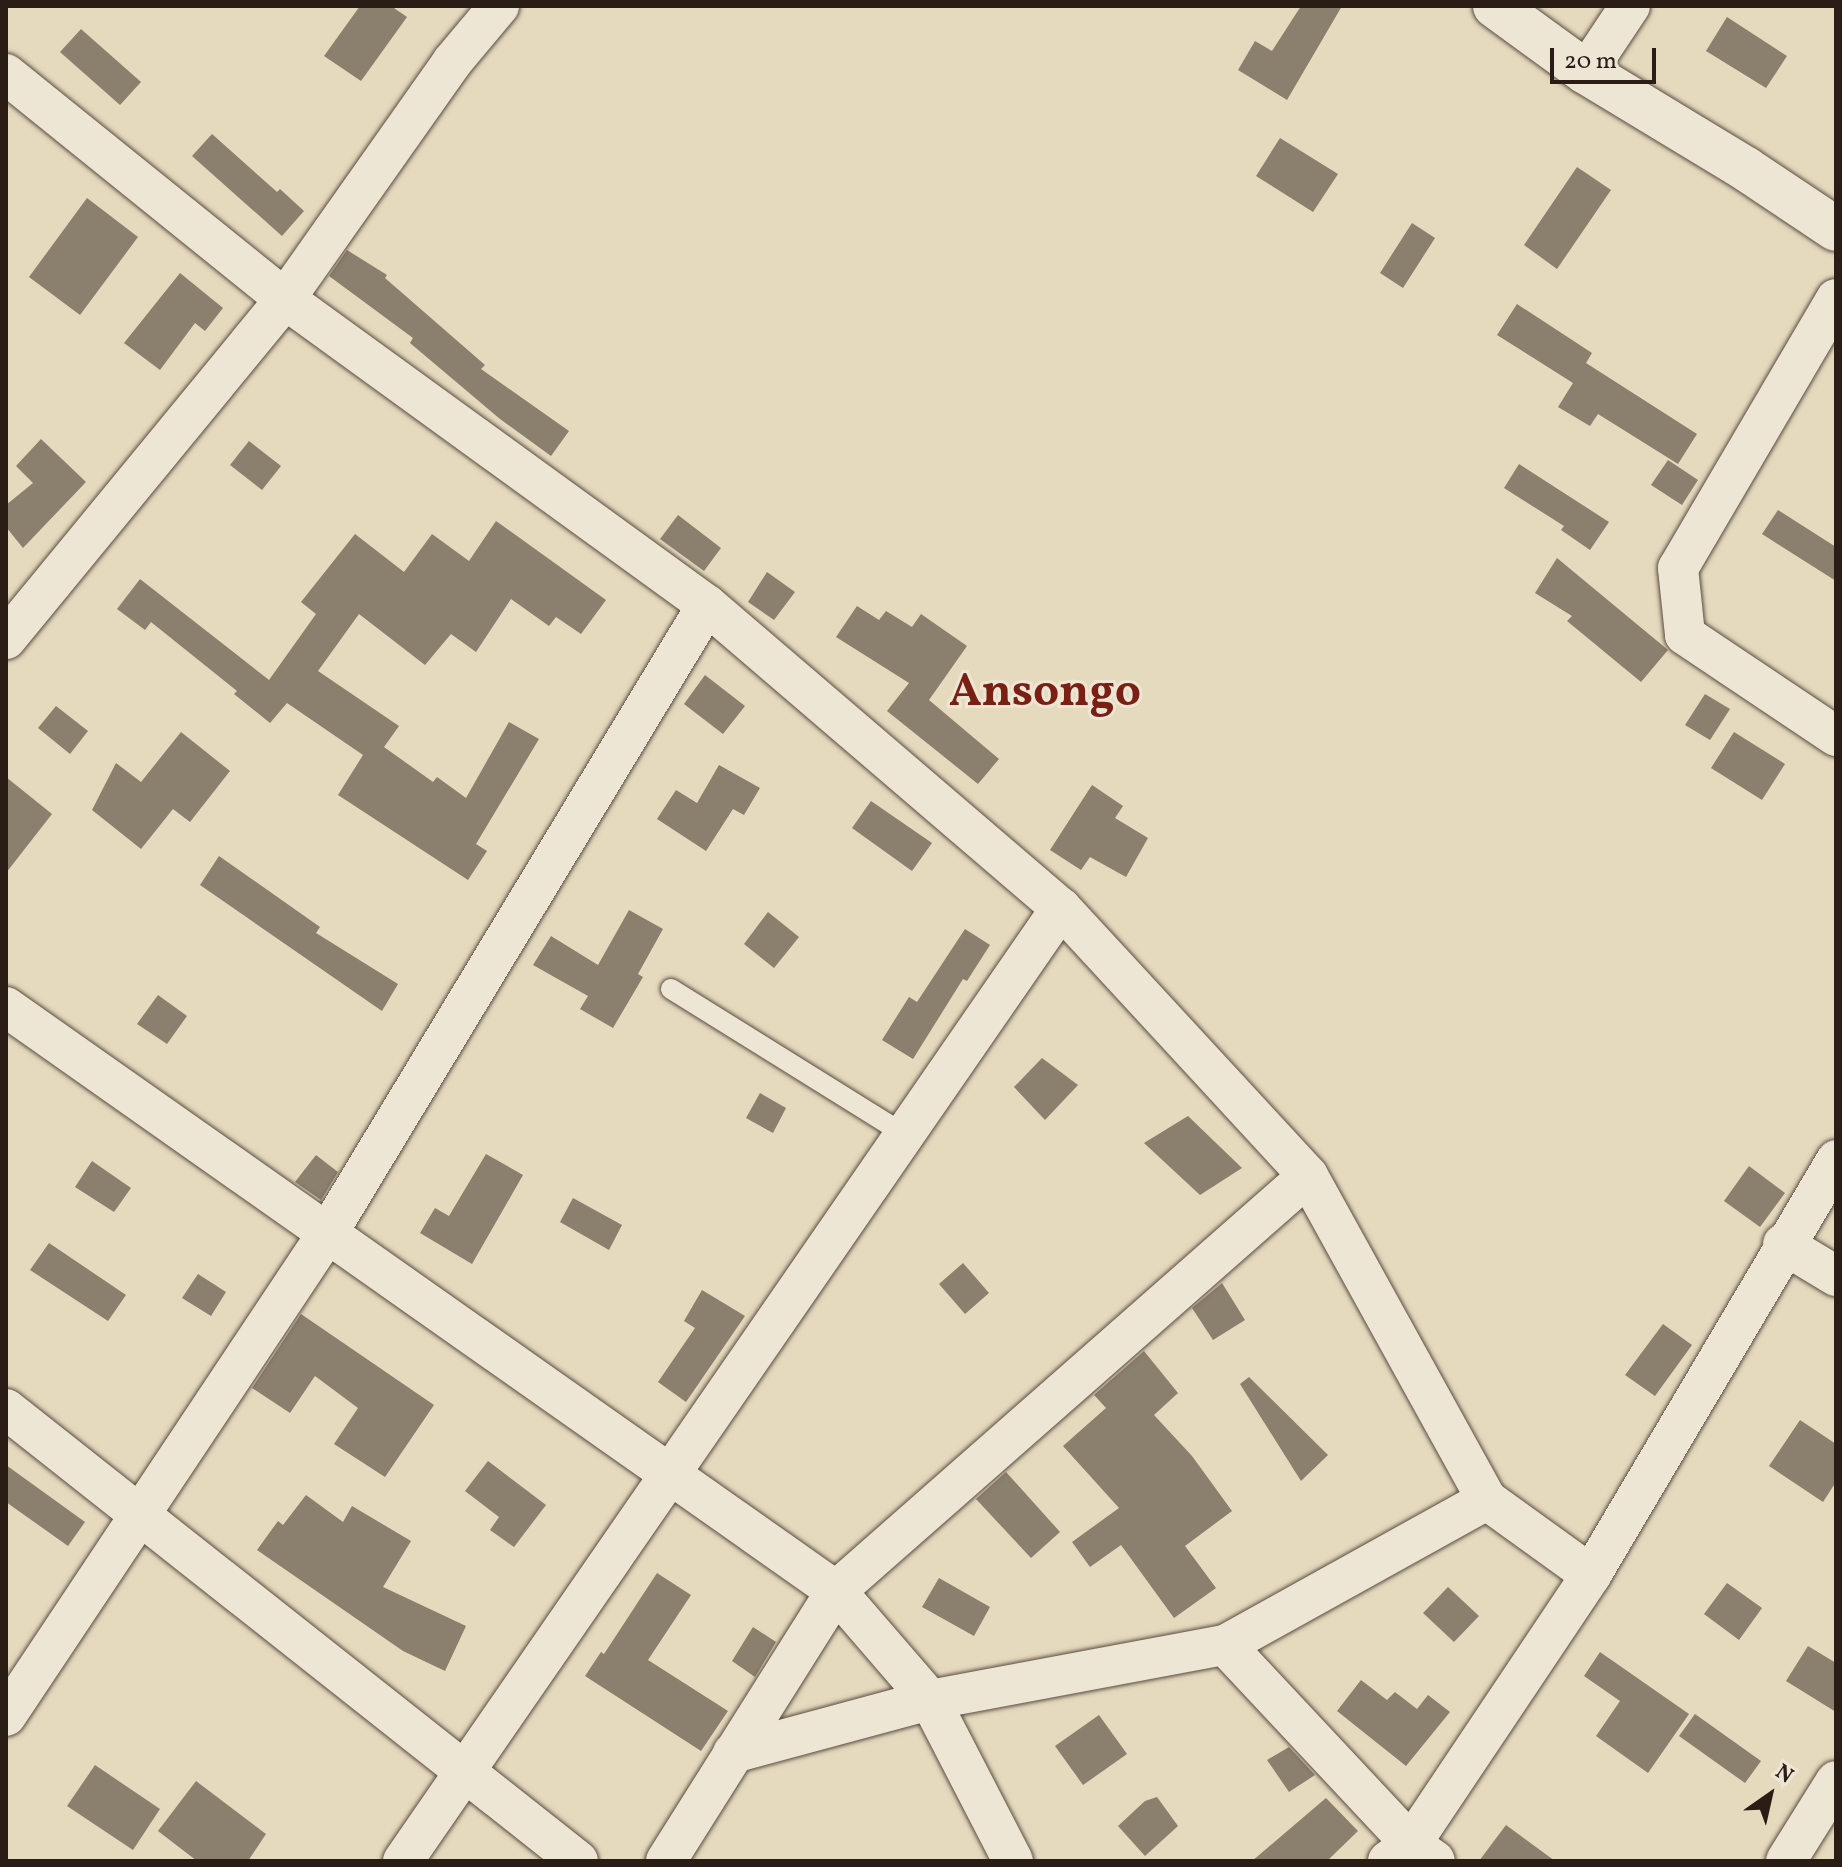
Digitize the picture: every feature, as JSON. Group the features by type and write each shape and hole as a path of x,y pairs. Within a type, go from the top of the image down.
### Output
{"main road":[{"path":"1495,6 1586,72 1746,169 1836,229"}],"street":[{"path":"6,639 285,299 452,62 499,6"},
{"path":"1586,72 1630,6"},
{"path":"6,74 285,299 707,605 1061,908 1308,1176 1487,1500 1591,1575"},
{"path":"1836,299 1678,568 1685,635 1836,736"},
{"path":"6,1716 329,1231 707,605"},
{"path":"403,1861 468,1772 1061,908"},
{"path":"6,1007 329,1231 836,1591 930,1700 1013,1861"},
{"path":"1225,1645 1412,1855 1591,1575 1783,1244 1836,1160"},
{"path":"666,1861 836,1591 1308,1176"},
{"path":"1783,1244 1836,1276"},
{"path":"6,1409 578,1861"},
{"path":"733,1753 930,1700 1225,1645 1487,1500"},
{"path":"1786,1861 1836,1781"}],"lane":[{"path":"671,989 906,1135"}],"building":[{"path":"360,6 391,6 407,17 361,81 324,56"},
{"path":"1301,6 1342,6 1287,100 1238,70 1255,41 1272,51"},
{"path":"1727,17 1787,56 1766,88 1706,51"},
{"path":"81,29 141,82 120,105 60,52"},
{"path":"212,134 277,192 280,189 304,211 282,236 192,156"},
{"path":"1280,138 1338,174 1313,212 1256,176"},
{"path":"1577,167 1611,190 1557,269 1524,245"},
{"path":"87,198 138,237 80,315 29,277"},
{"path":"1412,223 1435,238 1403,288 1380,273"},
{"path":"347,250 387,275 385,278 485,365 481,369 569,431 551,456 500,419 410,343 413,338 329,276"},
{"path":"180,273 223,308 205,331 195,323 160,370 124,343"},
{"path":"1517,304 1592,353 1586,363 1697,434 1678,464 1598,414 1590,426 1558,407 1573,383 1497,335"},
{"path":"41,439 86,482 23,548 6,527 6,505 33,483 16,466"},
{"path":"249,441 281,466 262,490 230,465"},
{"path":"1668,460 1698,480 1682,505 1651,485"},
{"path":"1519,464 1609,522 1590,550 1561,530 1564,526 1504,488"},
{"path":"1778,510 1836,547 1836,581 1762,534"},
{"path":"678,515 721,548 704,571 660,539"},
{"path":"496,521 606,600 581,634 556,617 549,626 511,599 476,652 451,634 425,665 359,614 318,671 399,726 384,747 433,782 437,777 466,798 509,722 539,739 476,844 487,851 468,880 338,795 363,755 287,703 270,723 234,694 237,691 151,622 145,630 117,609 140,579 269,680 316,614 301,602 355,534 404,572 432,534 469,561"},
{"path":"1557,558 1668,650 1641,682 1567,621 1572,616 1535,593"},
{"path":"767,572 795,592 774,620 748,602"},
{"path":"857,606 879,620 886,611 912,627 921,614 967,646 929,700 999,759 978,784 887,711 909,683 836,637"},
{"path":"705,675 745,706 723,734 684,704"},
{"path":"1705,694 1730,709 1710,740 1685,725"},
{"path":"56,706 88,731 70,754 38,728"},
{"path":"181,732 230,771 190,822 173,809 141,849 92,810 116,763 141,782"},
{"path":"1734,732 1785,764 1762,800 1711,768"},
{"path":"719,765 760,788 744,815 733,809 706,851 657,819 676,790 697,803"},
{"path":"6,777 52,814 6,873"},
{"path":"1092,785 1123,806 1115,818 1148,838 1126,877 1090,857 1081,870 1050,850"},
{"path":"871,801 932,843 912,871 852,828"},
{"path":"219,856 320,927 316,933 398,984 382,1011 200,885"},
{"path":"629,910 663,929 638,974 643,977 613,1028 580,1009 588,996 533,965 551,936 598,965"},
{"path":"768,912 799,937 774,968 744,944"},
{"path":"965,929 990,945 967,981 963,979 913,1059 882,1040 909,997 917,1002"},
{"path":"158,995 187,1016 167,1044 137,1024"},
{"path":"1042,1058 1078,1085 1045,1120 1014,1087"},
{"path":"760,1093 786,1108 773,1133 746,1118"},
{"path":"1188,1116 1242,1168 1200,1195 1144,1143"},
{"path":"486,1154 523,1175 472,1264 420,1233 435,1208 449,1216"},
{"path":"316,1155 338,1172 321,1200 295,1182"},
{"path":"92,1161 131,1188 114,1212 75,1187"},
{"path":"1749,1166 1785,1193 1760,1227 1724,1201"},
{"path":"573,1198 622,1225 609,1250 560,1222"},
{"path":"49,1243 126,1295 108,1321 30,1270"},
{"path":"963,1263 989,1293 965,1314 939,1284"},
{"path":"198,1274 226,1292 211,1316 182,1298"},
{"path":"1222,1283 1245,1320 1213,1340 1192,1308"},
{"path":"702,1290 745,1316 686,1402 658,1382 695,1328 684,1321"},
{"path":"301,1314 434,1405 385,1477 334,1444 358,1408 315,1376 290,1413 252,1388"},
{"path":"1663,1324 1692,1345 1655,1396 1625,1375"},
{"path":"1144,1351 1178,1393 1154,1415 1192,1456 1232,1511 1185,1546 1216,1588 1174,1618 1121,1545 1090,1567 1072,1542 1119,1508 1063,1446 1106,1408 1094,1395"},
{"path":"1249,1377 1328,1455 1301,1481 1240,1384"},
{"path":"1800,1420 1836,1444 1836,1482 1823,1502 1769,1466"},
{"path":"488,1461 546,1505 514,1547 490,1530 499,1517 465,1491"},
{"path":"6,1465 85,1522 68,1546 6,1502"},
{"path":"1006,1472 1060,1532 1031,1558 976,1499"},
{"path":"306,1495 343,1522 352,1506 411,1541 383,1587 466,1626 445,1671 403,1651 257,1550 278,1521 283,1525"},
{"path":"657,1573 691,1595 648,1660 728,1711 701,1751 585,1676 601,1652 604,1654"},
{"path":"939,1578 990,1607 974,1636 922,1607"},
{"path":"1727,1583 1762,1608 1739,1640 1704,1614"},
{"path":"1448,1587 1479,1616 1454,1642 1423,1613"},
{"path":"753,1627 776,1642 755,1677 732,1661"},
{"path":"1808,1646 1836,1663 1836,1712 1786,1681"},
{"path":"1600,1652 1689,1714 1648,1773 1596,1736 1620,1701 1584,1676"},
{"path":"1361,1680 1387,1700 1395,1692 1417,1709 1428,1695 1450,1712 1406,1766 1337,1711"},
{"path":"1695,1714 1761,1761 1745,1783 1679,1736"},
{"path":"1099,1715 1127,1754 1083,1785 1055,1746"},
{"path":"1289,1747 1315,1775 1289,1792 1267,1760"},
{"path":"95,1765 160,1809 133,1850 67,1806"},
{"path":"196,1781 266,1834 248,1861 197,1861 158,1831"},
{"path":"1157,1797 1178,1826 1145,1856 1118,1826 1145,1801"},
{"path":"1326,1798 1358,1831 1327,1861 1252,1861"},
{"path":"1506,1825 1555,1861 1479,1861"}],"district":[{"name":"Ansongo","path":"1045,693"}]}
